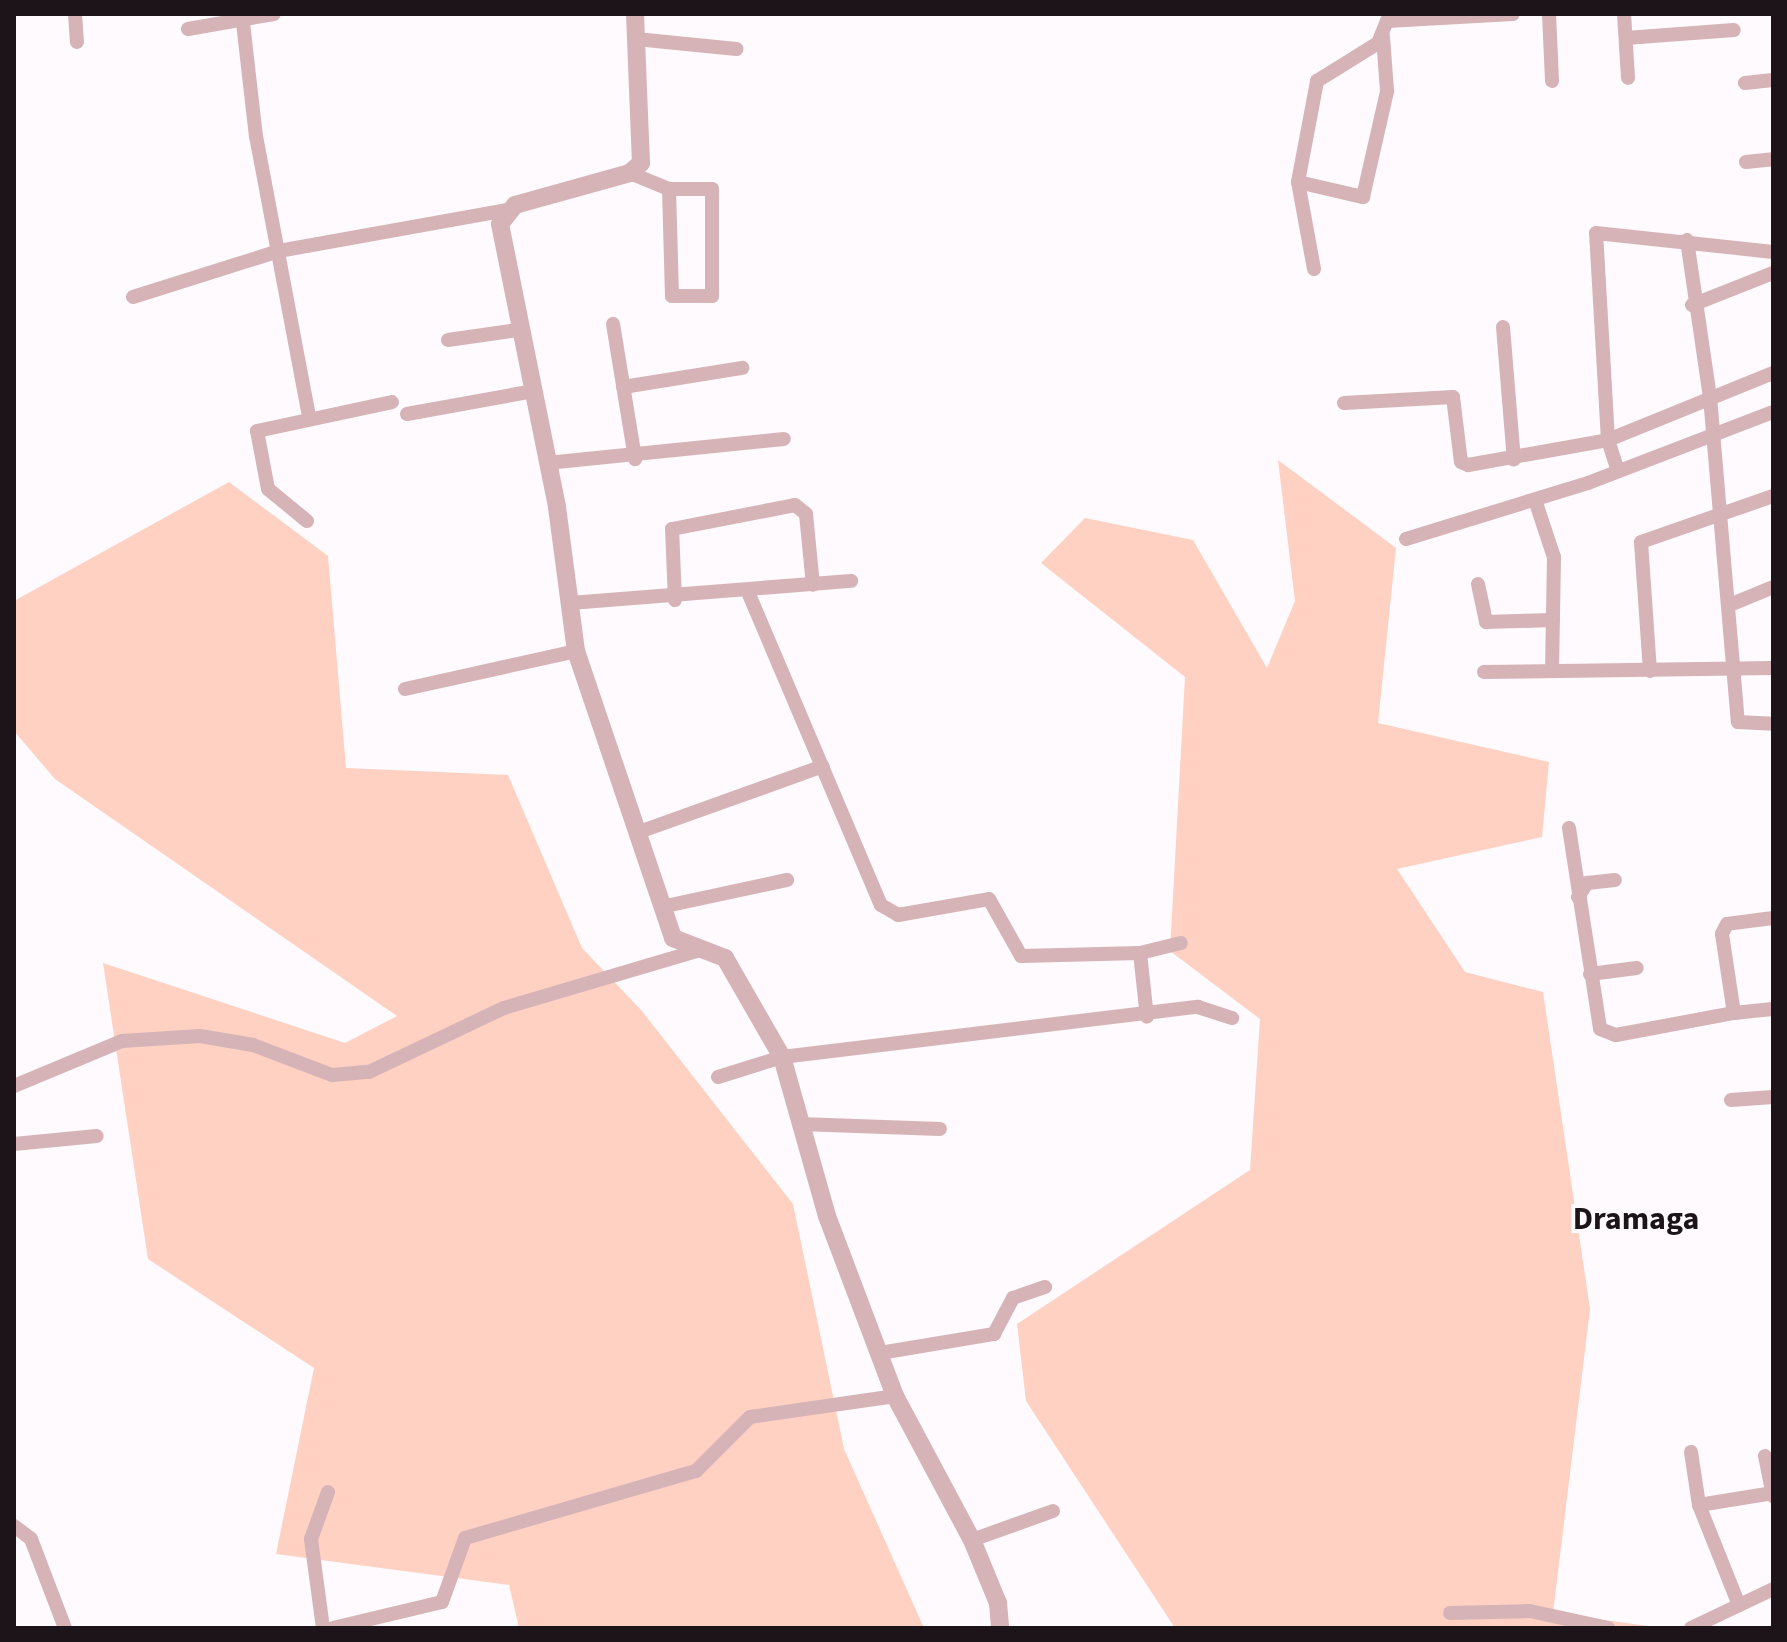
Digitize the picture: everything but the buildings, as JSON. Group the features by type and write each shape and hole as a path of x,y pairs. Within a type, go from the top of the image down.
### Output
{"street":[{"path":"75,14 77,42"},
{"path":"188,29 242,16 274,14"},
{"path":"630,173 644,148 635,14"},
{"path":"1298,182 1363,197 1387,91 1383,36 1386,17 1513,14"},
{"path":"1549,14 1552,81"},
{"path":"1624,14 1628,78"},
{"path":"242,16 309,416"},
{"path":"1626,38 1734,30"},
{"path":"1314,269 1298,182 1317,81 1383,36"},
{"path":"636,39 737,49"},
{"path":"1745,83 1773,80"},
{"path":"1746,162 1773,159"},
{"path":"133,297 279,251 506,210 630,173 669,189 712,189 712,296 672,296 669,189"},
{"path":"506,210 500,234 528,392 547,463 576,651 639,832 661,907 677,942 725,958 782,1057 800,1124 895,1396 972,1540 998,1603 1000,1628"},
{"path":"1618,471 1608,440 1595,235 1687,240 1773,252"},
{"path":"1687,240 1692,305 1710,397 1720,516 1732,604 1738,672 1738,722 1773,724"},
{"path":"1692,305 1773,273"},
{"path":"613,324 635,459"},
{"path":"1503,327 1514,460"},
{"path":"448,340 517,330"},
{"path":"623,387 742,368"},
{"path":"1344,403 1449,395 1455,400 1462,464 1514,460 1608,440 1773,373"},
{"path":"407,414 528,392"},
{"path":"307,521 268,489 256,434 309,416 392,402"},
{"path":"1406,539 1535,500 1773,412"},
{"path":"547,463 635,459 784,439"},
{"path":"1650,671 1641,542 1773,496"},
{"path":"1535,500 1554,557 1552,671"},
{"path":"675,600 672,529 795,505 806,514 813,585"},
{"path":"570,603 675,600 851,581"},
{"path":"1478,584 1486,622 1553,620"},
{"path":"1732,604 1770,589"},
{"path":"748,592 876,896 892,914 986,899 997,905 1021,956 1140,953 1181,943"},
{"path":"405,689 576,651"},
{"path":"1484,672 1738,672 1773,668"},
{"path":"639,832 823,766"},
{"path":"1569,828 1598,1024 1608,1035 1773,1009"},
{"path":"661,907 787,880"},
{"path":"1578,897 1587,883 1615,880"},
{"path":"1734,1013 1723,928 1773,918"},
{"path":"14,1086 122,1041 200,1036 253,1045 332,1075 369,1072 504,1008 703,949"},
{"path":"1140,953 1147,1017"},
{"path":"1590,974 1637,968"},
{"path":"718,1077 782,1057 1147,1017 1198,1007 1232,1018"},
{"path":"1731,1100 1773,1097"},
{"path":"800,1124 940,1129"},
{"path":"14,1144 97,1136"},
{"path":"880,1353 994,1334 1003,1329 1013,1298 1045,1287"},
{"path":"333,1628 442,1602 465,1538 696,1471 750,1417 895,1396"},
{"path":"1691,1452 1699,1505 1739,1605"},
{"path":"1699,1505 1773,1494 1765,1456"},
{"path":"323,1628 311,1539 328,1492"},
{"path":"972,1540 1053,1511"},
{"path":"14,1526 31,1539 65,1628"},
{"path":"1691,1628 1773,1589"},
{"path":"1450,1613 1530,1611 1608,1628"}],"shaded area":[{"path":"1278,460 1396,548 1378,723 1549,762 1542,837 1397,869 1465,972 1543,992 1590,1309 1553,1613 1663,1628 1175,1628 1026,1401 1017,1324 1250,1170 1260,1019 1170,951 1185,677 1041,563 1085,518 1193,540 1267,668 1295,601"},
{"path":"229,482 328,556 346,768 508,775 582,948 642,1011 793,1204 844,1449 924,1628 519,1628 509,1585 276,1554 314,1368 148,1259 103,963 345,1043 397,1016 55,779 14,731 14,601"}],"district":[{"name":"Dramaga","path":"1636,1219"}]}
